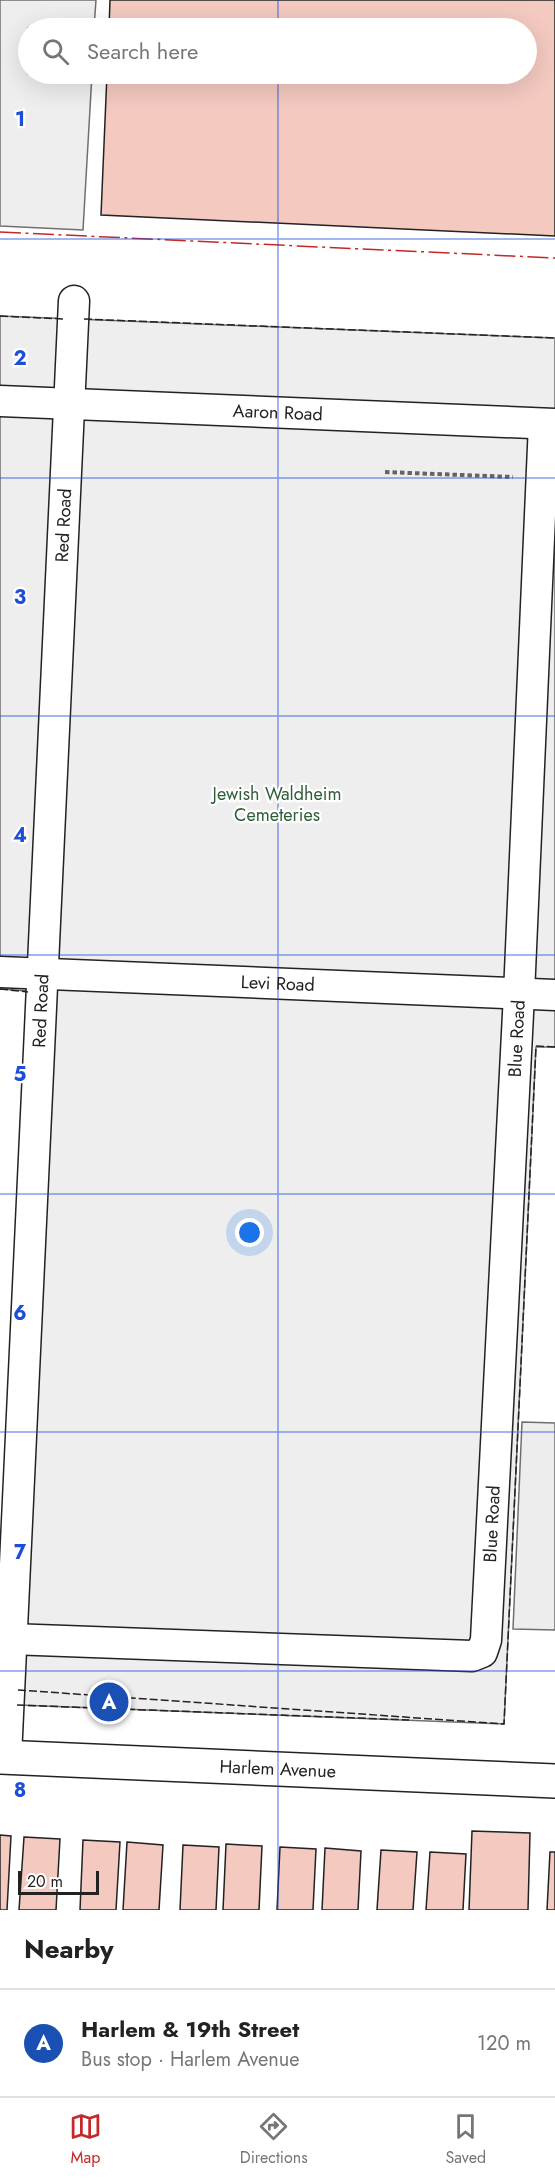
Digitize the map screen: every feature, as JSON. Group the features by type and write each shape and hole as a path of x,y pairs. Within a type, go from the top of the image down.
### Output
{"main road":[{"name":"Harlem Avenue","path":"3,1757 555,1781"}],"lane":[{"name":"Red Road","path":"3,1757 74,301"},
{"name":"Aaron Road","path":"0,401 550,424"},
{"name":"Blue Road","path":"10,1639 472,1656 482,1652 486,1640 519,994 542,478 550,424"},
{"name":"Levi Road","path":"0,972 555,996"}],"path":[{"path":"385,472 542,478"}],"green space":[{"path":"0,0 96,0 95,18 18,18 18,84 91,84 83,230 0,226"},
{"name":"Jewish Waldheim Cemeteries","path":"0,316 555,338 555,1047 536,1047 504,1724 19,1705 28,991 0,989"}],"shaded area":[{"path":"522,1422 555,1423 555,1630 513,1629"}],"building":[{"path":"110,0 555,0 555,236 101,215 107,84 537,84 537,18 109,18"},
{"path":"472,1831 530,1833 528,1910 469,1910"},
{"path":"0,1835 11,1836 7,1910 0,1910"},
{"path":"24,1837 60,1839 56,1910 19,1910"},
{"path":"83,1840 120,1842 116,1910 80,1910"},
{"path":"127,1842 163,1845 159,1910 123,1910"},
{"path":"226,1844 262,1846 259,1910 223,1910"},
{"path":"183,1845 219,1847 216,1910 180,1910"},
{"path":"280,1847 316,1849 313,1910 277,1910"},
{"path":"325,1848 361,1851 358,1910 322,1910"},
{"path":"381,1850 417,1852 413,1910 377,1910"},
{"path":"430,1852 466,1854 463,1910 426,1910"},
{"path":"550,1852 555,1852 555,1910 547,1910"}],"fence":[{"path":"0,316 63,319"},
{"path":"84,319 555,338"},
{"path":"0,989 28,992"},
{"path":"18,1690 504,1724 536,1046 555,1047"},
{"path":"17,1705 409,1720"}],"power":[{"path":"0,232 555,258"}],"place":[{"name":"Harlem & 19th Street","path":"109,1702"}]}
